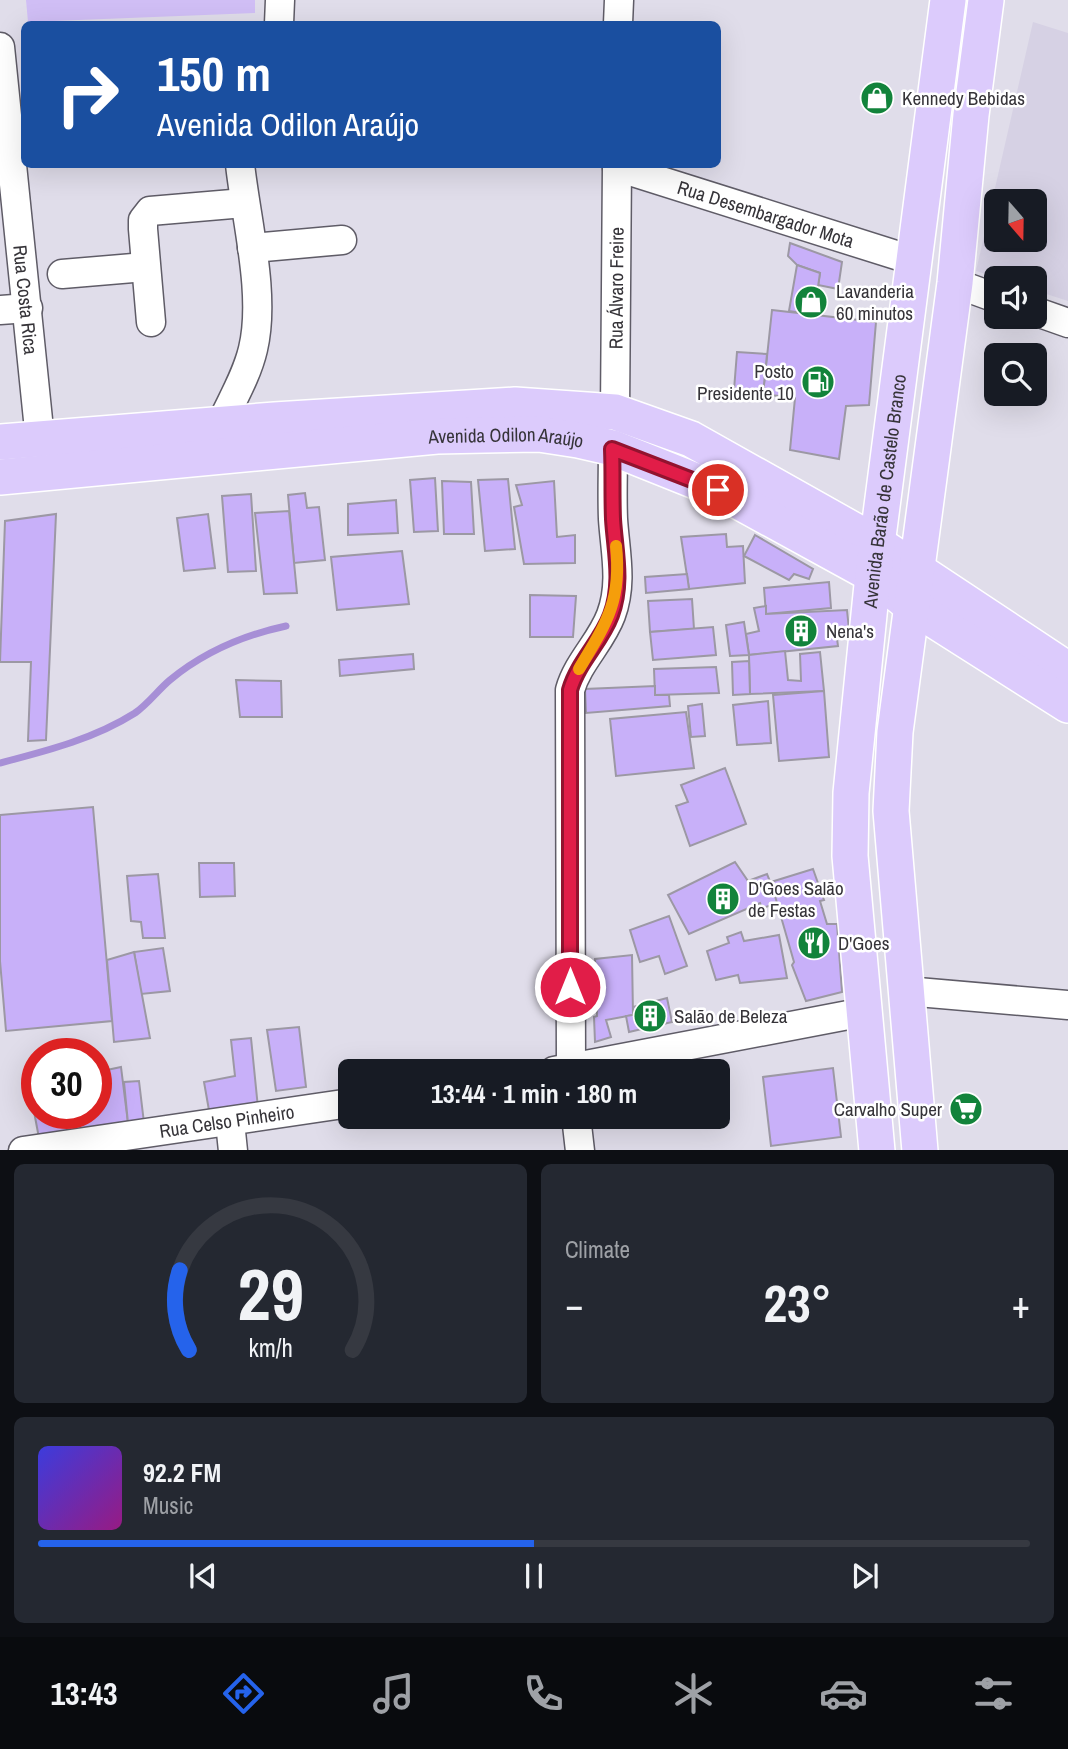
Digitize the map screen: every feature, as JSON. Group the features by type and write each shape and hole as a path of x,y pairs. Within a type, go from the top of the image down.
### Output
{"main road":[{"name":"Avenida Barão de Castelo Branco","path":"877,1150 850,856 851,793 876,560 948,0"},
{"path":"920,1150 891,811 895,732 955,283 971,115 986,0"},
{"name":"Avenida Odilon Araújo","path":"0,442 221,424 515,405 615,412 691,439 876,560 912,606 1068,705"},
{"name":"Avenida Odilon Araújo","path":"0,477 437,436 540,434 612,449 718,490 876,560 918,570 1068,670"}],"street":[{"path":"279,21 280,0"},
{"path":"618,21 619,0"},
{"name":"Rua Costa Rica","path":"0,47 14,309 41,438 42,473"},
{"path":"221,424 254,347 252,248 240,168"},
{"name":"Rua Álvaro Freire","path":"615,412 617,168"},
{"name":"Rua Desembargador Mota","path":"623,168 915,261"},
{"path":"151,322 143,220 150,211 244,203"},
{"path":"252,248 342,240"},
{"path":"62,274 145,267"},
{"path":"955,283 984,294"},
{"path":"1047,316 1068,323"},
{"path":"565,1059 570,690 574,677 612,614 616,592 618,575 613,520 612,449"},
{"path":"906,991 1068,1004"},
{"path":"622,1059 864,1012"},
{"name":"Rua Celso Pinheiro","path":"23,1150 338,1105"},
{"path":"230,1122 233,1150"},
{"path":"578,1129 580,1150"}],"shaded area":[{"path":"26,0 255,0 255,13 28,21"},
{"path":"1033,22 1068,33 1068,301 1047,294 1047,266 984,266 984,274 976,271 984,236 984,252 1047,252 1047,189 995,189"}],"building":[{"path":"790,243 842,262 838,289 818,285 820,273 797,265 788,256"},
{"path":"797,265 820,273 814,315 789,311"},
{"name":"Posto Presidente 10","path":"772,310 876,322 869,405 846,406 839,459 790,450 795,398 763,394"},
{"path":"737,352 767,354 763,394 734,390"},
{"path":"435,478 438,531 414,532 410,480"},
{"path":"508,479 515,549 485,551 478,480"},
{"path":"442,481 471,482 474,534 444,534"},
{"path":"554,481 557,537 575,535 575,563 524,564 514,507 522,505 516,485"},
{"path":"305,493 307,508 319,507 325,560 294,563 288,495"},
{"path":"251,494 256,571 228,572 222,496"},
{"path":"396,500 398,533 348,535 348,504"},
{"path":"289,511 297,593 264,594 255,513"},
{"path":"56,514 46,740 28,741 31,662 0,662 5,521"},
{"path":"208,514 215,568 184,571 177,518"},
{"path":"726,534 727,547 743,546 745,583 689,589 681,537"},
{"path":"755,535 813,569 809,579 794,574 789,580 744,556"},
{"path":"402,551 409,604 337,610 331,557"},
{"path":"687,574 689,589 646,593 645,577"},
{"path":"829,582 831,608 766,614 764,588"},
{"path":"530,595 576,596 573,637 530,637"},
{"path":"692,599 694,629 650,632 648,601"},
{"name":"Nena's","path":"766,606 766,614 847,610 849,630 836,631 838,646 749,655 746,634 759,631 754,608"},
{"path":"744,622 749,655 730,656 726,625"},
{"path":"713,627 716,655 653,660 650,632"},
{"path":"785,651 788,680 801,681 800,654 820,652 824,691 750,694 749,655"},
{"path":"413,654 414,669 340,676 339,660"},
{"path":"749,661 750,694 733,695 732,662"},
{"path":"716,667 719,693 655,695 654,669"},
{"path":"236,680 281,681 282,717 240,717"},
{"path":"655,686 655,695 669,695 670,706 586,713 585,689"},
{"path":"824,691 829,757 779,761 773,695"},
{"path":"768,701 771,743 737,745 733,705"},
{"path":"702,704 705,736 691,737 688,706"},
{"path":"686,712 694,768 616,776 610,719"},
{"path":"725,768 746,824 690,846 676,806 688,802 681,785"},
{"path":"93,807 112,1021 6,1031 0,961 0,815"},
{"name":"D'Goes Salão de Festas","path":"735,862 748,881 767,874 779,903 762,908 760,903 689,934 668,895"},
{"path":"199,863 234,863 235,896 200,897"},
{"name":"D'Goes","path":"813,869 824,900 820,901 827,924 837,924 842,992 806,1001 792,965 794,962 771,882"},
{"path":"158,874 165,938 143,938 141,922 131,921 127,876"},
{"path":"669,916 687,966 665,974 659,956 640,962 630,930"},
{"path":"741,932 744,941 779,935 787,978 740,983 738,975 716,980 707,951 729,943 727,937"},
{"path":"163,948 170,991 141,994 134,952"},
{"path":"134,952 150,1038 114,1042 107,960"},
{"path":"632,955 633,1015 606,1020 611,1037 595,1042 595,959"},
{"name":"Salão de Beleza","path":"667,998 672,1022 629,1032 626,1016 633,1015 633,1007"},
{"path":"299,1027 306,1087 276,1091 267,1030"},
{"path":"251,1038 258,1108 210,1116 204,1082 235,1076 231,1040"},
{"path":"121,1067 128,1123 112,1126 112,1069"},
{"path":"833,1068 841,1137 771,1146 763,1077"},
{"path":"139,1081 144,1123 128,1123 124,1082"},
{"path":"37,1129 92,1129 39,1138"}],"waterway":[{"path":"0,763 52,749 103,730 135,713 170,680 211,653 255,634 286,626"}],"slow traffic":[{"path":"579,669 612,614 618,575 616,546"}],"place":[{"name":"Kennedy Bebidas","path":"877,98"},
{"name":"Lavanderia 60 minutos","path":"811,302"},
{"name":"Posto Presidente 10","path":"818,382"},
{"name":"Nena's","path":"801,631"},
{"name":"D'Goes Salão de Festas","path":"723,899"},
{"name":"D'Goes","path":"814,943"},
{"name":"Salão de Beleza","path":"650,1016"},
{"name":"Carvalho Super","path":"966,1109"}],"route":[{"path":"570,987 570,690 574,677 612,614 616,592 618,575 613,520 612,449 680,473 718,490"}]}
